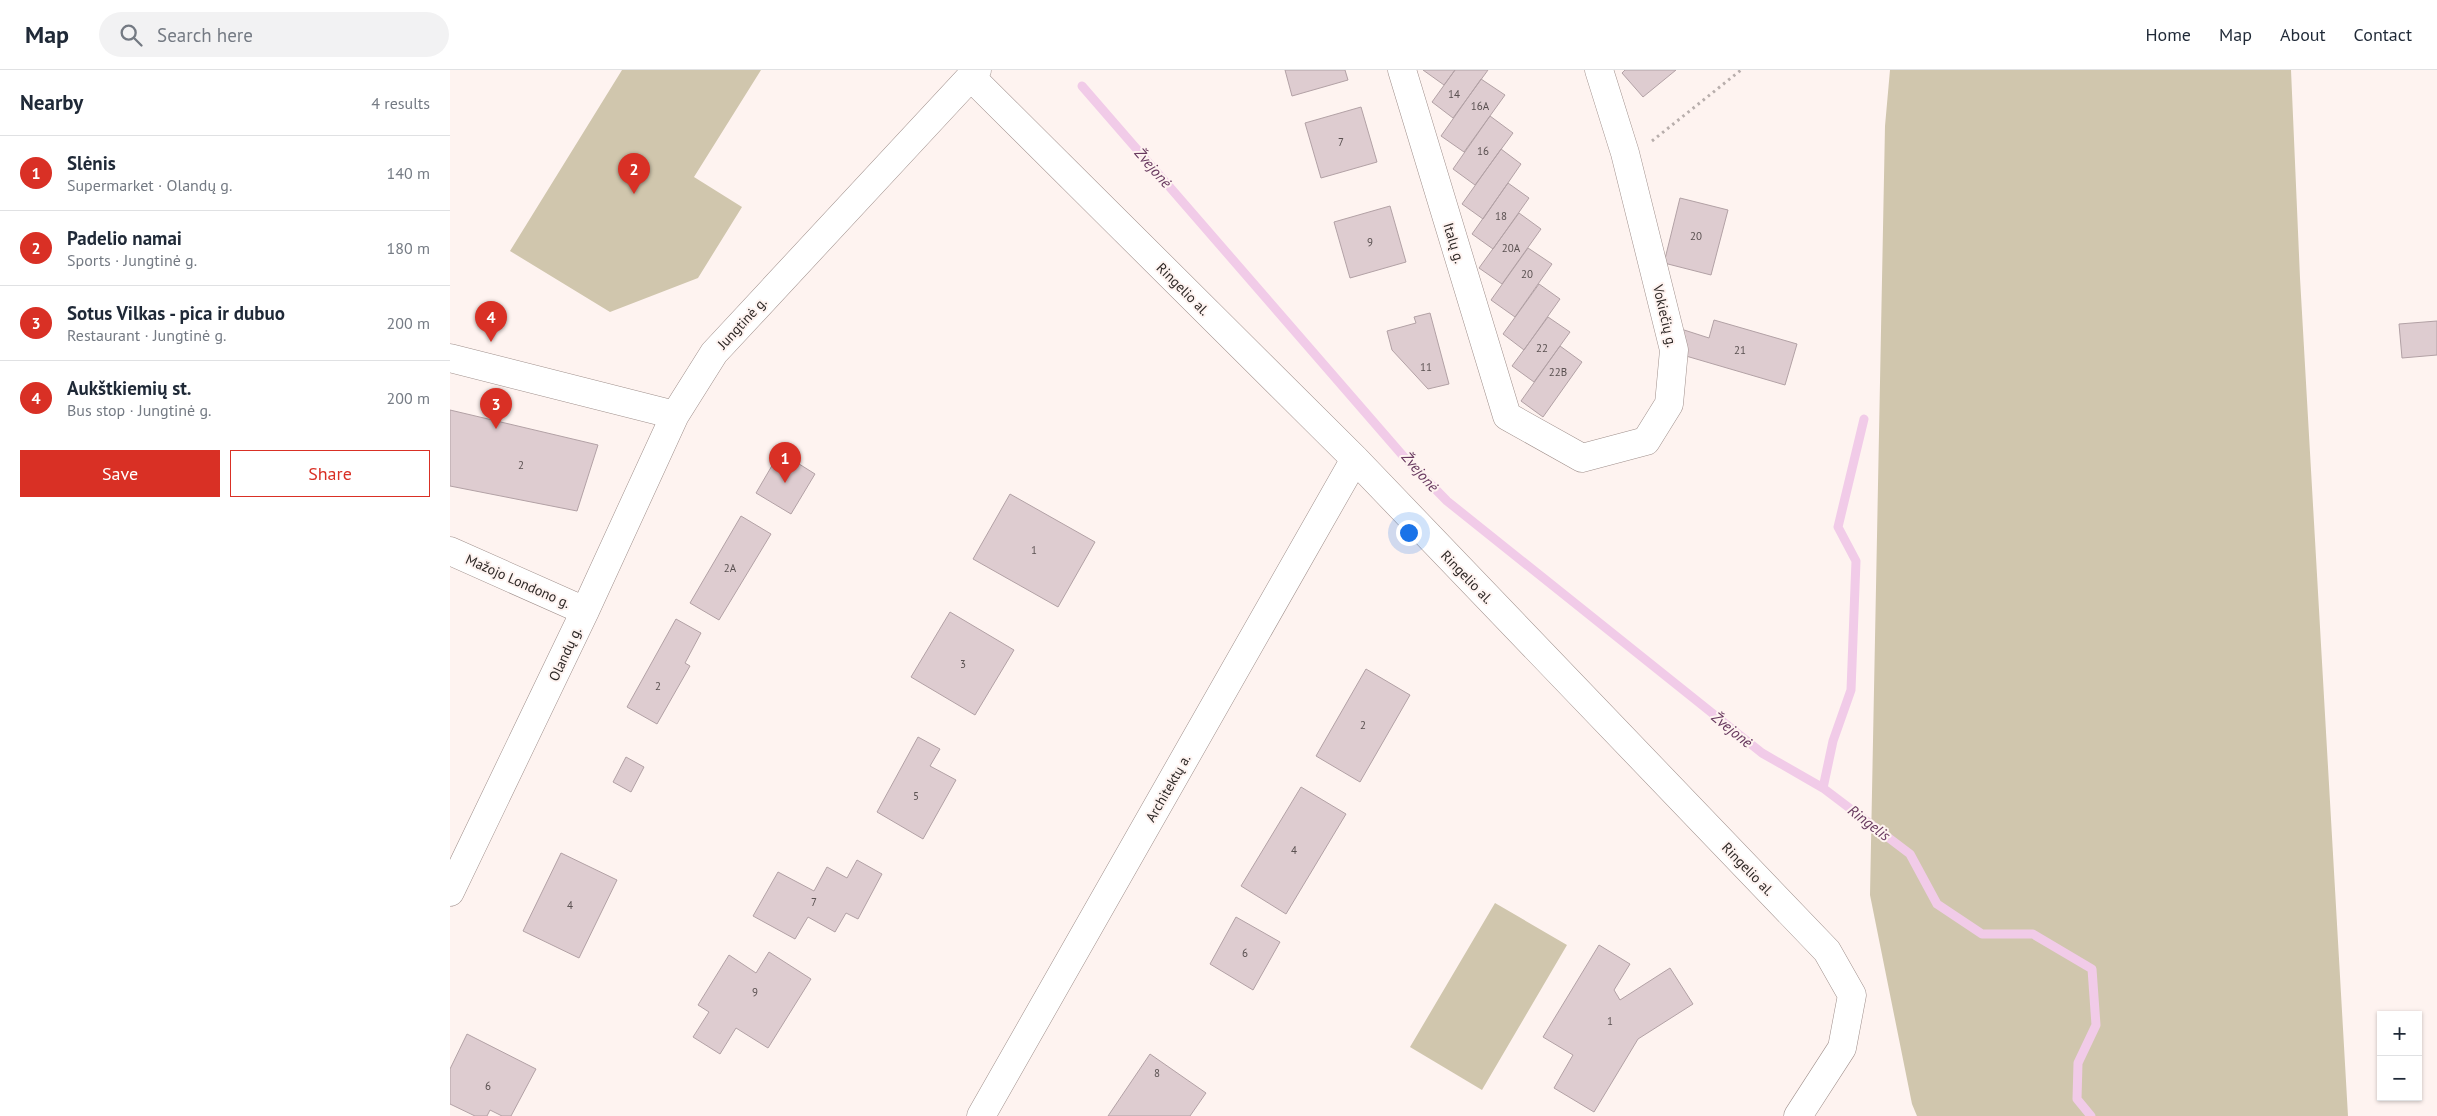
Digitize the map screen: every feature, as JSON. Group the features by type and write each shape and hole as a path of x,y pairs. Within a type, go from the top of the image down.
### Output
{"street":[{"name":"Italų g.","path":"1402,70 1506,416"},
{"name":"Vokiečių g.","path":"1506,416 1582,458 1646,441 1669,404 1674,350 1627,162 1599,70"},
{"name":"Jungtinė g.","path":"675,415 714,354 974,74"},
{"name":"Ringelio al.","path":"974,74 1355,460 1827,951 1852,995 1842,1048 1798,1116"},
{"path":"450,358 675,415"},
{"name":"Olandų g.","path":"450,892 586,611 675,415"},
{"name":"Architektų a.","path":"981,1116 1355,460"},
{"name":"Mažojo Londono g.","path":"450,551 586,611"}],"path":[{"path":"1627,162 1741,70"}],"shaded area":[{"path":"622,70 761,70 694,177 742,207 698,278 610,312 510,251"},
{"path":"1890,70 2291,70 2300,278 2348,1116 1917,1116 1912,1104 1870,895 1885,126"},
{"path":"1495,903 1567,945 1482,1090 1410,1047"}],"building":[{"path":"1285,70 1345,70 1348,80 1292,96"},
{"path":"1423,70 1455,70 1444,85"},
{"path":"1455,70 1488,70 1453,118 1432,102"},
{"path":"1625,70 1676,70 1643,97 1622,73"},
{"path":"1481,79 1505,95 1464,152 1441,136"},
{"path":"1361,107 1377,162 1321,178 1305,123"},
{"path":"1490,116 1513,133 1475,185 1453,169"},
{"path":"1501,149 1521,164 1483,219 1462,204"},
{"path":"1508,183 1529,198 1493,249 1472,234"},
{"path":"1680,198 1728,210 1711,275 1664,263"},
{"path":"1390,206 1406,262 1350,278 1334,222"},
{"path":"1519,213 1541,229 1502,284 1479,268"},
{"path":"1528,248 1552,264 1515,317 1491,300"},
{"path":"1539,284 1560,299 1524,350 1503,334"},
{"path":"1430,313 1449,384 1428,389 1392,350 1387,331 1416,323 1414,317"},
{"path":"1548,317 1570,332 1534,382 1512,366"},
{"path":"1714,320 1797,344 1785,385 1686,356 1681,329 1709,338"},
{"path":"2437,321 2437,355 2402,358 2399,324"},
{"path":"1560,346 1582,362 1543,417 1521,401"},
{"path":"450,410 598,445 577,511 450,486"},
{"path":"780,452 815,474 791,514 756,493"},
{"path":"1010,494 1095,542 1058,607 973,559"},
{"path":"741,516 771,534 719,620 690,603"},
{"path":"950,612 1014,650 975,715 911,677"},
{"path":"676,619 701,633 685,663 690,666 657,724 627,707"},
{"path":"1366,669 1410,695 1360,782 1316,756"},
{"path":"918,737 940,749 930,766 956,780 923,839 877,812"},
{"path":"626,757 644,767 631,792 613,782"},
{"path":"1301,787 1346,814 1286,914 1241,886"},
{"path":"561,853 617,880 579,958 523,931"},
{"path":"857,860 882,874 858,919 846,913 835,932 808,917 795,939 753,916 778,872 814,891 827,867 847,878"},
{"path":"1236,917 1280,942 1253,990 1210,964"},
{"path":"1599,945 1630,964 1614,990 1620,1000 1670,968 1693,1004 1638,1039 1594,1112 1554,1088 1573,1055 1543,1037"},
{"path":"769,952 811,979 768,1048 736,1028 720,1054 693,1037 709,1012 698,1005 729,955 756,973"},
{"path":"467,1034 536,1069 511,1116 502,1116 490,1110 487,1116 475,1116 450,1104 450,1069"},
{"path":"1150,1054 1206,1093 1190,1116 1108,1116"}],"waterway":[{"name":"Žvejonė","path":"1082,86 1404,457 1447,501 1762,753 1823,788"},
{"name":"Ringelis","path":"1864,419 1838,527 1856,561 1851,690 1833,741 1823,788 1910,854 1937,904 1982,934 2033,934 2092,969 2096,1025 2078,1063 2077,1099 2091,1116"}],"place":[{"name":"Padelio namai","path":"634,194"},
{"name":"Aukštkiemių st.","path":"491,342"},
{"name":"Sotus Vilkas - pica ir dubuo","path":"496,429"},
{"name":"Slėnis","path":"785,483"}]}
